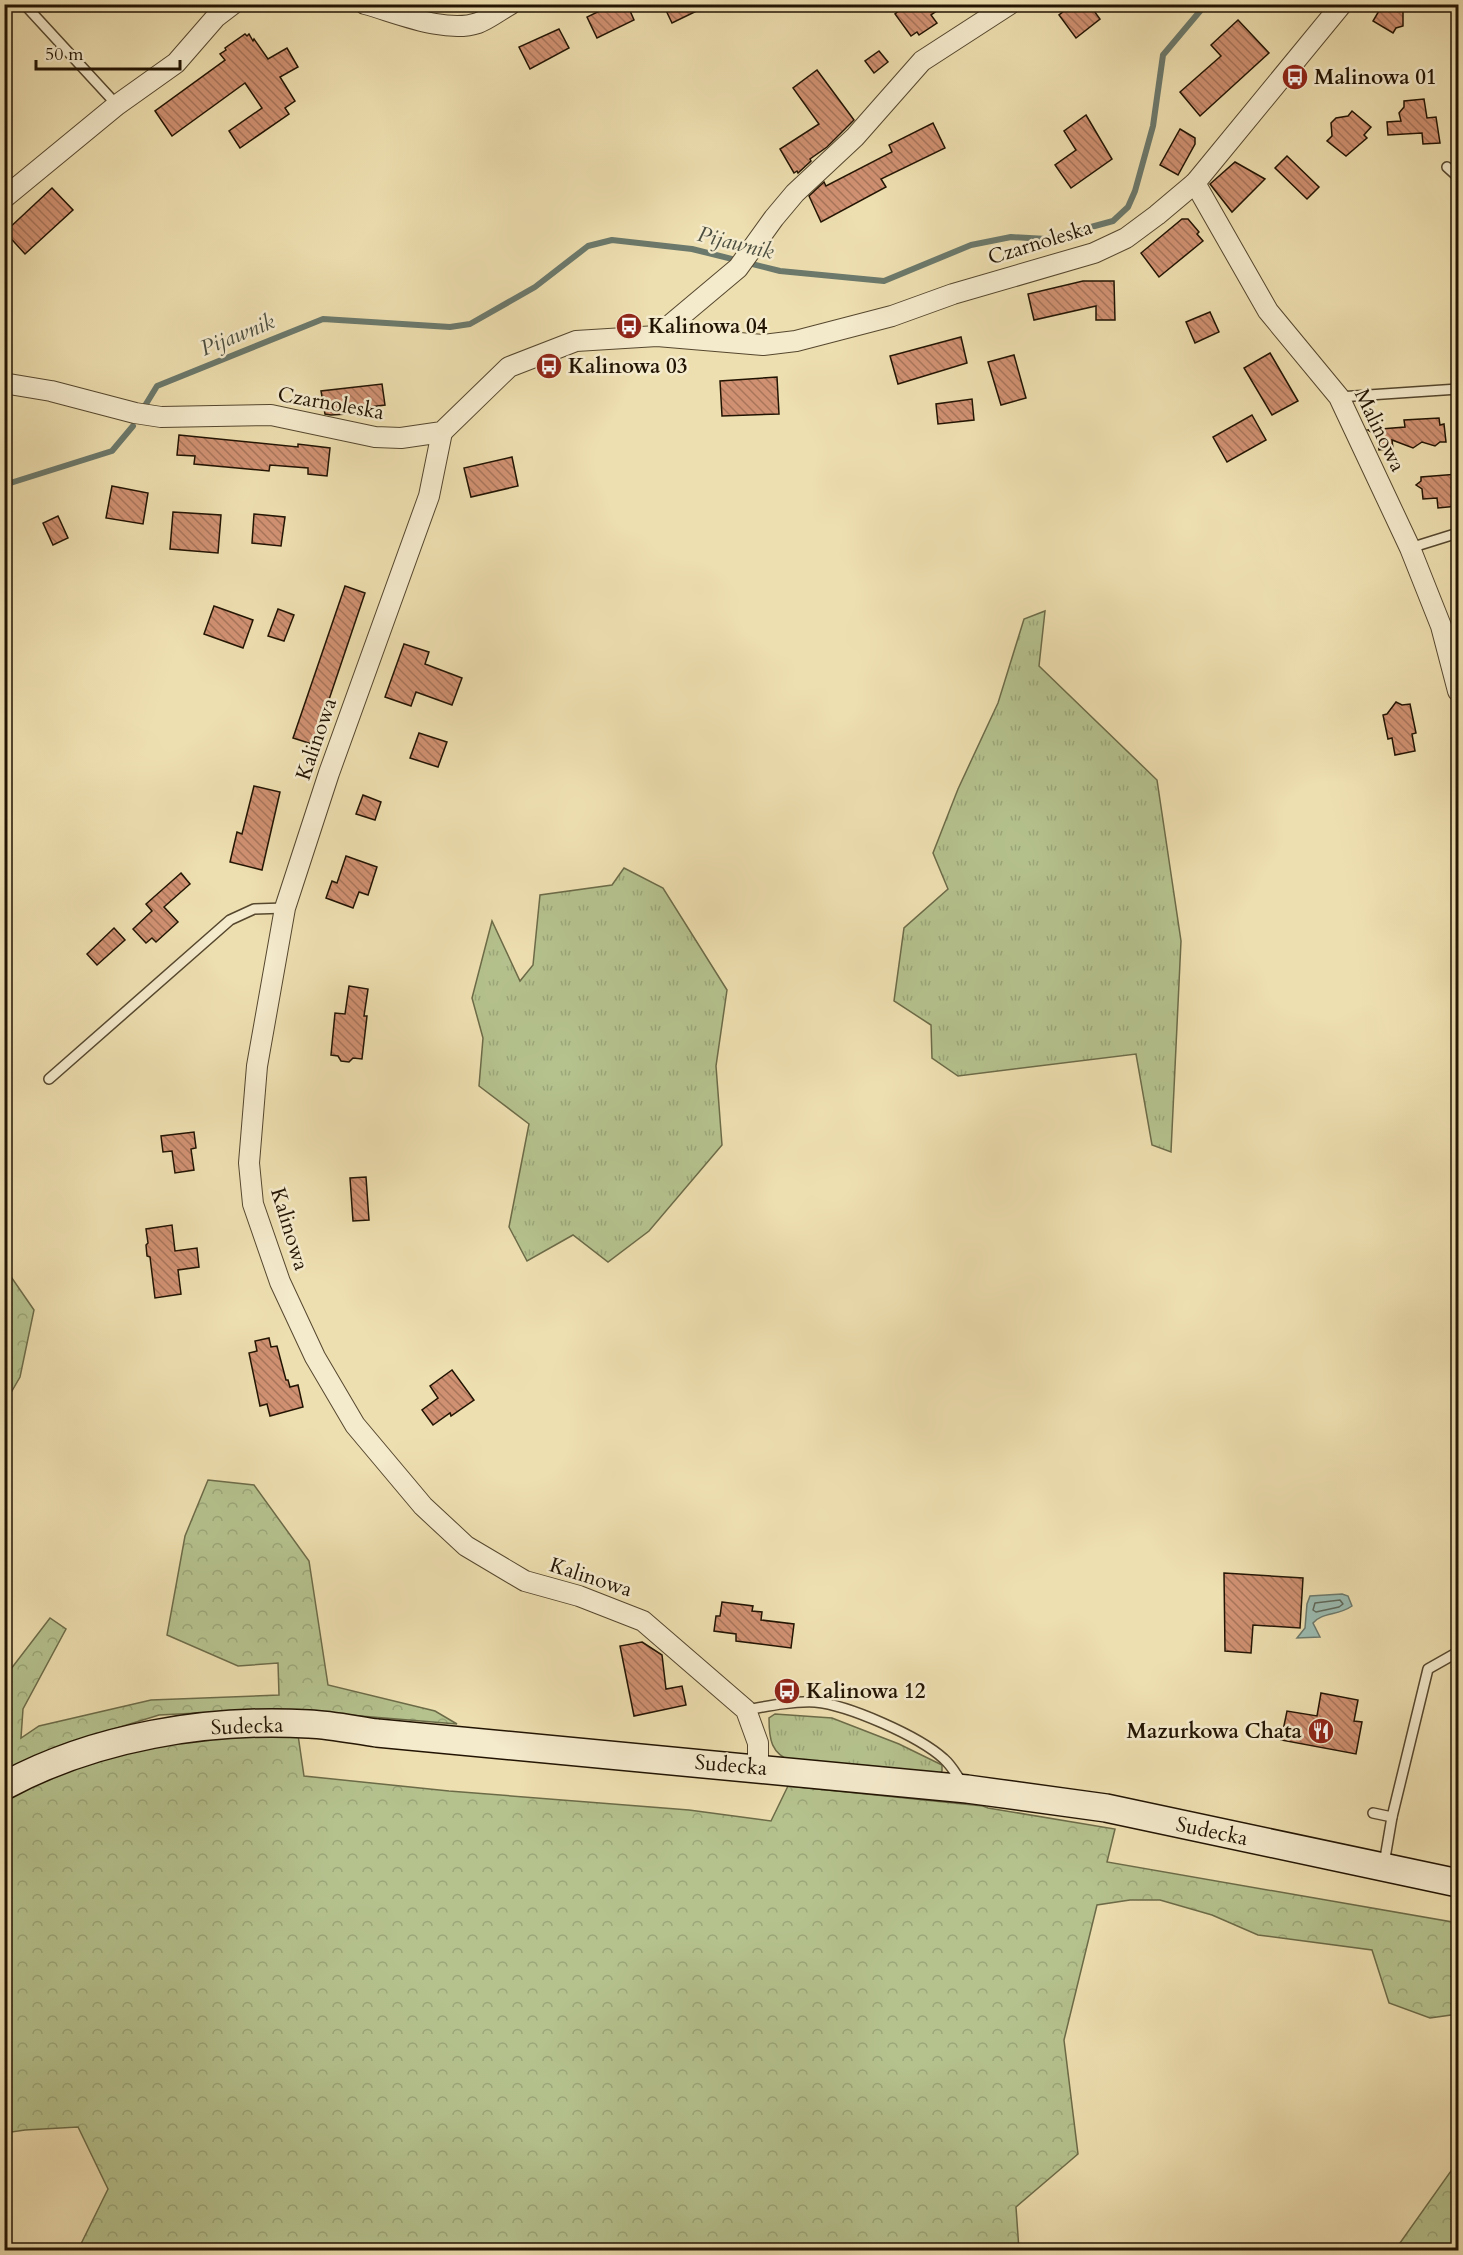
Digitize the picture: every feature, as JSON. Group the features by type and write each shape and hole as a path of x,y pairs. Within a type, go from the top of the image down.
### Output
{"main road":[{"name":"Sudecka","path":"4,1786 21,1777 96,1748 171,1730 234,1725 309,1724 377,1733 967,1789 1106,1808 1458,1883"}],"street":[{"path":"4,198 117,105 176,63 216,17 233,4"},
{"path":"365,4 444,26 458,27 479,23 511,4"},
{"path":"657,336 738,268 788,201 855,137 922,61 1010,4"},
{"name":"Czarnoleska","path":"4,386 9,384 51,391 135,413 160,417 271,415 375,437 401,438 442,432 509,367 576,341 657,336 763,345 796,341 892,316 953,294 1094,253 1126,238 1195,183 1342,4"},
{"name":"Malinowa","path":"1195,183 1268,311 1339,397 1410,548 1441,626 1458,691"},
{"name":"Kalinowa","path":"442,432 429,496 329,773 285,908 256,1076 249,1162 253,1204 280,1282 315,1357 355,1425 423,1506 466,1546 525,1581 579,1596 643,1621 746,1710 758,1743 758,1768"}],"lane":[{"path":"24,4 117,105"},
{"path":"1447,167 1458,177"},
{"path":"1339,397 1458,389"},
{"path":"1410,548 1458,533"},
{"path":"48,1079 230,920 254,909 285,908"},
{"path":"1383,1867 1392,1817 1428,1669 1458,1652"},
{"path":"746,1710 787,1703 814,1702 839,1707 880,1723 929,1747 946,1760 967,1789"},
{"path":"1373,1813 1392,1817"}],"green space":[{"path":"1045,611 1039,666 1157,780 1181,941 1171,1152 1152,1145 1136,1054 958,1076 932,1058 931,1025 894,1001 904,928 948,889 933,853 958,789 998,703 1024,619"},
{"path":"624,868 663,888 727,990 716,1066 722,1145 649,1231 608,1262 573,1235 527,1261 509,1227 529,1124 479,1086 483,1038 472,998 492,921 520,981 533,965 540,895 612,885"},
{"path":"5,1268 34,1310 20,1377 5,1403"},
{"path":"208,1480 254,1485 309,1561 328,1685 435,1711 457,1724 276,1709 159,1715 65,1744 5,1770 4,1678 50,1618 66,1629 23,1709 21,1738 39,1726 151,1700 279,1695 278,1663 238,1666 167,1635 185,1536"},
{"path":"775,1714 832,1718 899,1744 942,1765 942,1771 939,1775 792,1762 775,1750 773,1745 769,1718"},
{"path":"231,1723 298,1735 304,1776 449,1791 689,1810 771,1821 788,1786 983,1806 1115,1829 1107,1862 1458,1923 1458,2014 1430,2018 1389,2003 1372,1950 1258,1935 1212,1915 1160,1900 1130,1900 1097,1905 1064,2040 1078,2154 1016,2207 1019,2250 78,2250 108,2189 78,2127 5,2133 5,1796 79,1760"},
{"path":"1458,2161 1458,2250 1395,2250"}],"water":[{"path":"1342,1594 1348,1596 1352,1606 1321,1617 1313,1623 1320,1637 1297,1638 1305,1628 1310,1596"}],"building":[{"path":"614,4 627,4 634,20 597,38 587,17"},
{"path":"663,4 711,4 672,23"},
{"path":"907,4 947,4 931,15 937,23 919,35 917,32 911,36 895,14"},
{"path":"1073,4 1089,4 1100,19 1076,38 1059,15"},
{"path":"1383,4 1403,4 1403,26 1396,28 1393,33 1373,21"},
{"path":"1238,20 1269,53 1200,116 1180,92 1221,56 1211,45"},
{"path":"559,29 569,48 530,69 519,47"},
{"path":"245,34 247,36 249,34 253,41 254,39 268,59 287,48 298,67 280,77 295,101 285,108 289,114 240,148 229,131 262,108 245,83 172,136 155,111 225,60 220,54"},
{"path":"879,51 888,62 874,73 865,61"},
{"path":"817,70 854,120 827,147 810,159 811,161 798,173 797,171 794,173 780,149 819,124 793,88"},
{"path":"1424,99 1427,118 1436,117 1440,143 1423,144 1422,133 1388,135 1387,122 1401,121 1399,113 1404,107 1404,101"},
{"path":"1352,111 1371,127 1364,135 1367,138 1346,156 1327,141 1332,136 1331,123 1336,118 1348,116"},
{"path":"1086,115 1112,159 1071,188 1055,165 1076,150 1064,131"},
{"path":"933,123 945,148 881,179 886,187 821,222 809,196 824,182 826,186 892,152 889,145"},
{"path":"1180,129 1195,138 1195,144 1178,175 1160,165"},
{"path":"1287,156 1319,187 1307,199 1275,168"},
{"path":"1235,162 1265,179 1232,212 1210,184"},
{"path":"52,188 73,210 25,254 5,232"},
{"path":"1182,219 1188,219 1203,241 1159,277 1141,253"},
{"path":"1083,281 1114,281 1115,320 1096,320 1096,306 1034,320 1028,294"},
{"path":"1210,312 1219,332 1195,343 1186,322"},
{"path":"961,337 967,363 898,384 890,356"},
{"path":"1270,353 1298,401 1272,415 1244,368"},
{"path":"1014,355 1026,398 1001,405 988,362"},
{"path":"777,377 779,414 722,416 720,381"},
{"path":"382,384 385,405 346,410 347,414 325,414 321,391"},
{"path":"972,399 974,420 938,424 936,404"},
{"path":"1252,415 1266,440 1227,462 1213,437"},
{"path":"1439,418 1440,425 1444,424 1446,442 1440,442 1435,446 1422,442 1413,448 1392,440 1393,448 1379,450 1377,435 1368,430 1405,427 1404,420"},
{"path":"179,435 330,448 327,476 308,474 308,468 270,465 269,471 194,464 195,456 177,455"},
{"path":"512,457 518,486 471,497 464,468"},
{"path":"1458,474 1458,506 1438,508 1437,498 1423,499 1422,489 1416,485 1421,481 1421,477"},
{"path":"112,486 148,493 143,524 106,518"},
{"path":"173,512 221,515 218,553 170,549"},
{"path":"254,514 285,517 281,546 252,543"},
{"path":"58,516 68,538 53,545 43,523"},
{"path":"345,586 365,593 314,744 312,744 293,738"},
{"path":"214,606 253,620 243,648 204,634"},
{"path":"278,609 294,615 284,641 268,636"},
{"path":"404,644 429,652 425,664 462,678 452,705 416,692 411,706 385,697"},
{"path":"1396,702 1402,705 1410,704 1416,733 1412,734 1415,751 1395,755 1392,738 1388,739 1383,715 1387,714"},
{"path":"419,733 447,742 438,767 410,758"},
{"path":"254,786 280,792 262,870 230,862 237,832 242,834"},
{"path":"363,795 381,802 375,820 356,814"},
{"path":"346,856 377,867 368,895 359,892 353,908 326,898 332,881 337,883"},
{"path":"181,873 190,884 164,907 178,922 156,942 152,938 146,943 133,929 152,911 146,904"},
{"path":"114,928 125,940 97,965 87,954"},
{"path":"349,986 368,989 362,1059 353,1058 349,1062 341,1061 338,1056 331,1055 335,1013 345,1014"},
{"path":"194,1132 196,1148 191,1149 194,1170 175,1173 172,1151 163,1152 161,1136"},
{"path":"366,1177 369,1220 353,1221 350,1178"},
{"path":"172,1225 175,1251 197,1248 199,1267 178,1270 181,1294 155,1298 150,1257 147,1256 146,1229"},
{"path":"269,1338 271,1347 277,1346 290,1387 298,1385 303,1407 270,1416 267,1404 260,1406 249,1353 257,1351 255,1341"},
{"path":"452,1370 474,1400 433,1425 422,1410 438,1398 430,1386"},
{"path":"1224,1573 1303,1578 1300,1628 1253,1625 1251,1653 1225,1651"},
{"path":"722,1602 753,1606 752,1611 762,1612 761,1620 794,1624 791,1648 736,1641 736,1634 714,1631 716,1616 720,1616"},
{"path":"642,1642 662,1655 666,1689 682,1686 686,1705 634,1716 620,1646"},
{"name":"Mazurkowa Chata","path":"1321,1693 1358,1700 1354,1721 1362,1722 1356,1754 1281,1740 1287,1711 1317,1716"}],"waterway":[{"name":"Pijawnik","path":"146,404 157,386 323,319 450,327 470,324 535,287 588,246 612,240 692,249 780,271 884,281 971,245 1011,237 1047,239 1113,221 1128,207 1135,191 1153,126 1163,55 1206,4"},
{"name":"Pijawnik","path":"4,485 112,451 133,426"}],"place":[{"name":"Malinowa 01","path":"1295,77"},
{"name":"Kalinowa 04","path":"629,326"},
{"name":"Kalinowa 03","path":"549,366"},
{"name":"Kalinowa 12","path":"787,1691"},
{"name":"Mazurkowa Chata","path":"1321,1731"}]}
